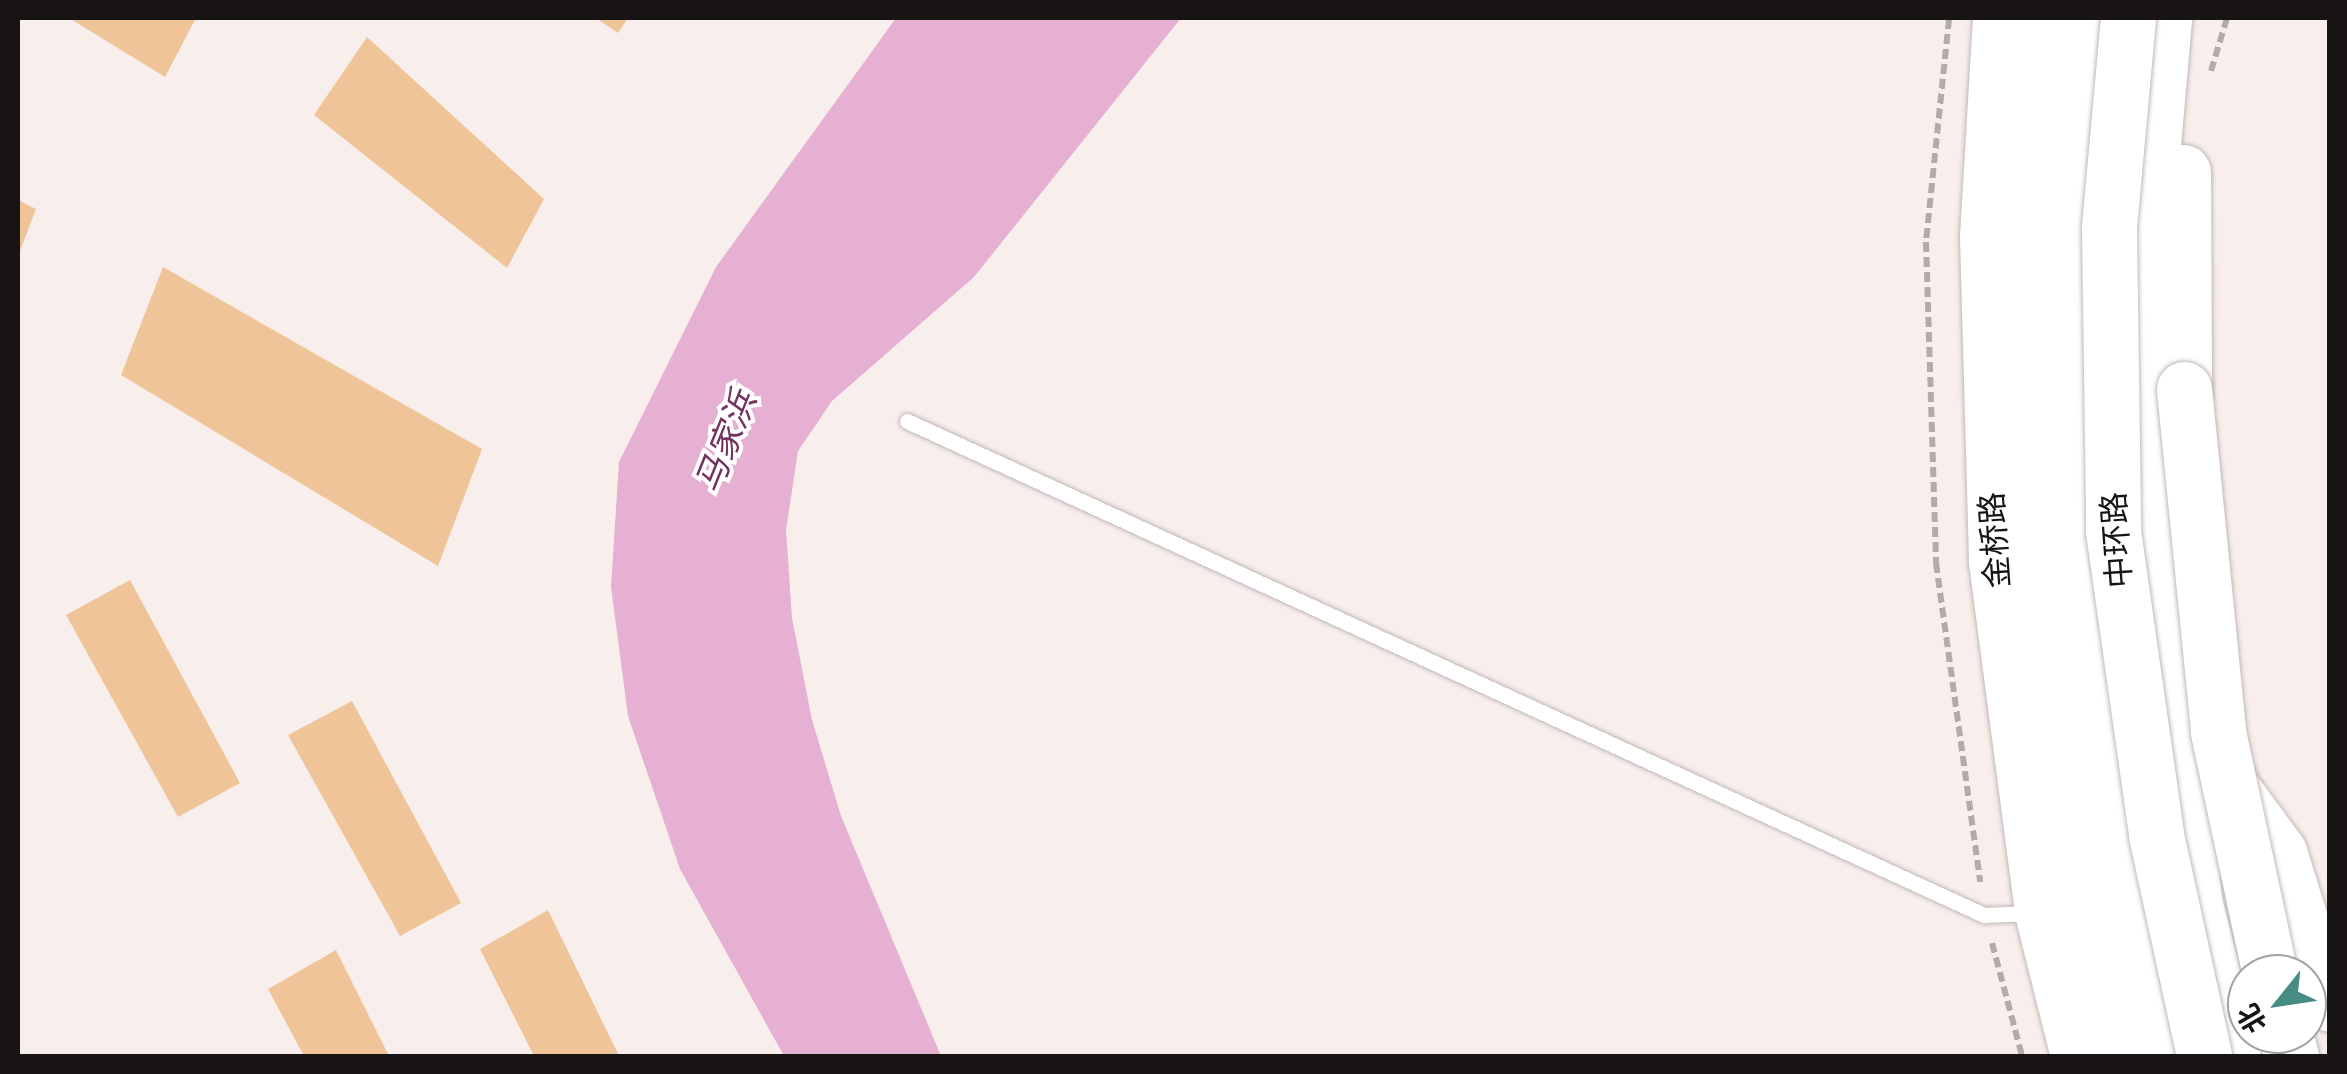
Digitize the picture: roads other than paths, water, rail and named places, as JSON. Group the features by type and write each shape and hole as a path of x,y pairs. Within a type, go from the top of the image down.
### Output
{"highway":[{"path":"2038,18 2019,232 2026,544 2067,848 2111,1056"},
{"name":"中环路","path":"2128,18 2109,228 2113,531 2131,682 2204,1056"},
{"path":"2131,682 2132,392 2166,18"},
{"path":"2192,18 2180,222 2187,425 2218,732 2266,954"}],"main road":[{"name":"金桥路","path":"1998,18 1985,237 1994,562 2040,912 2076,1056"},
{"path":"2076,18 2062,232 2068,531 2094,732 2160,1056"},
{"path":"2166,18 2151,229 2158,520 2198,904 2236,1056"},
{"path":"2179,726 2252,802 2282,852 2330,1006"},
{"path":"2094,732 2198,904"}],"lane":[{"path":"907,421 1984,915 2040,912"}],"water":[{"name":"马家浜","path":"896,18 1181,18 974,277 832,401 798,451 786,530 792,618 812,720 841,816 941,1056 784,1056 680,869 628,716 611,587 619,462 716,267"}]}
